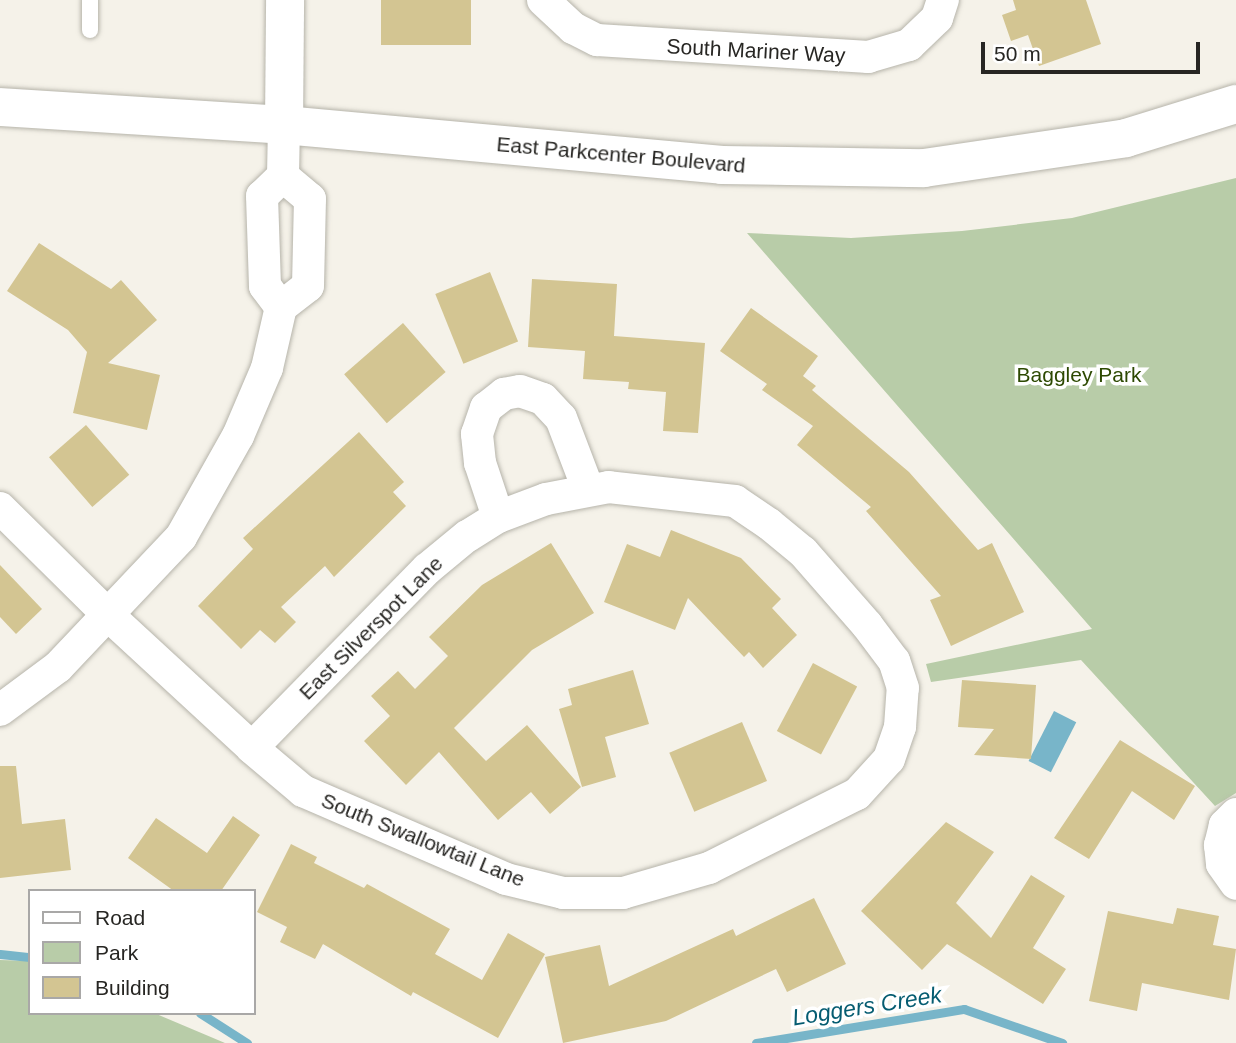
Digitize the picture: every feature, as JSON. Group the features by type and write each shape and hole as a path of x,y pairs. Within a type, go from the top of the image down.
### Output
{"main road":[{"path":"284,125 285,0"},
{"name":"East Parkcenter Boulevard","path":"0,107 284,125 722,165 924,168 1126,138 1236,104"}],"street":[{"name":"South Mariner Way","path":"548,6 597,40 868,57 909,45 937,18 943,0"},
{"path":"281,307 265,286 261,196 283,176 284,125"},
{"path":"0,710 58,667 181,537 238,436 267,368 281,307 307,286 310,199 283,176"},
{"path":"498,517 480,463 477,435 486,408 504,394 520,391 543,399 561,418 589,489"},
{"name":"East Silverspot Lane","path":"252,748 426,569 498,517 589,489 667,491 735,501 803,552 887,652 903,688"},
{"name":"South Swallowtail Lane","path":"0,508 107,614 252,748 303,791 506,879 563,893 623,893 709,868 857,794 890,760 900,727 903,688"},
{"path":"1236,814 1225,825 1220,845 1222,864 1236,884"}],"lane":[{"path":"90,0 90,30"}],"green space":[{"name":"Baggley Park","path":"1236,178 1236,793 1215,806 1081,660 931,682 926,664 1092,629 747,233 851,238 962,231 1072,218"},
{"path":"0,960 28,961 28,1015 159,1015 225,1043 0,1043"}],"water":[{"path":"1054,711 1076,722 1051,772 1029,761"}],"building":[{"path":"381,0 471,0 471,45 381,45"},
{"path":"1013,0 1086,0 1101,44 1039,66 1028,35 1011,41 1002,15 1016,10"},
{"path":"39,243 111,289 121,280 157,320 108,363 160,375 147,430 73,413 87,352 68,330 7,291"},
{"path":"490,272 518,342 463,364 435,294"},
{"path":"532,279 617,284 614,336 705,343 698,433 663,431 666,392 628,389 629,382 583,379 585,351 528,347"},
{"path":"751,308 818,356 803,376 816,386 812,390 909,472 978,550 992,543 1024,612 951,646 930,600 941,596 866,511 871,507 797,445 813,426 762,390 767,384 720,351"},
{"path":"403,323 446,372 387,423 344,374"},
{"path":"86,425 129,475 92,507 49,457"},
{"path":"359,432 404,482 393,492 406,506 334,577 325,566 281,607 296,622 275,643 260,630 241,649 198,606 253,549 243,538"},
{"path":"671,530 741,558 781,599 772,608 797,635 763,668 749,652 744,657 688,598 675,630 604,602 627,544 660,557"},
{"path":"551,543 594,613 532,650 454,728 486,761 527,725 581,787 550,814 531,792 498,820 439,752 406,785 364,741 390,716 371,696 398,671 415,689 448,656 429,637 482,585"},
{"path":"0,565 42,609 16,634 0,617"},
{"path":"813,663 857,686 821,754 777,731"},
{"path":"633,670 649,724 605,737 616,777 582,787 559,709 572,705 568,689"},
{"path":"962,680 1036,685 1031,759 974,755 994,729 958,727"},
{"path":"742,722 767,781 694,812 669,753"},
{"path":"1120,740 1195,786 1174,820 1132,791 1089,859 1054,838"},
{"path":"0,766 16,766 22,824 65,819 71,870 0,878"},
{"path":"233,816 260,835 222,889 171,889 128,858 156,818 207,853"},
{"path":"946,822 994,852 956,903 991,938 1031,875 1065,896 1033,948 1066,969 1043,1004 947,944 922,970 861,911"},
{"path":"291,844 317,857 314,863 364,888 367,884 450,929 435,954 482,980 508,933 545,954 498,1038 413,992 411,996 323,944 315,959 280,942 287,927 257,912"},
{"path":"814,898 846,964 787,992 776,969 666,1021 563,1043 545,957 600,945 609,986 733,929 736,936"},
{"path":"1177,908 1219,916 1213,945 1236,949 1229,1000 1142,983 1137,1011 1089,1001 1108,911 1173,924"}],"waterway":[{"name":"Loggers Creek","path":"0,954 28,957"},
{"name":"Loggers Creek","path":"756,1043 964,1009 1062,1043"},
{"name":"Loggers Creek","path":"203,1015 247,1043"}]}
